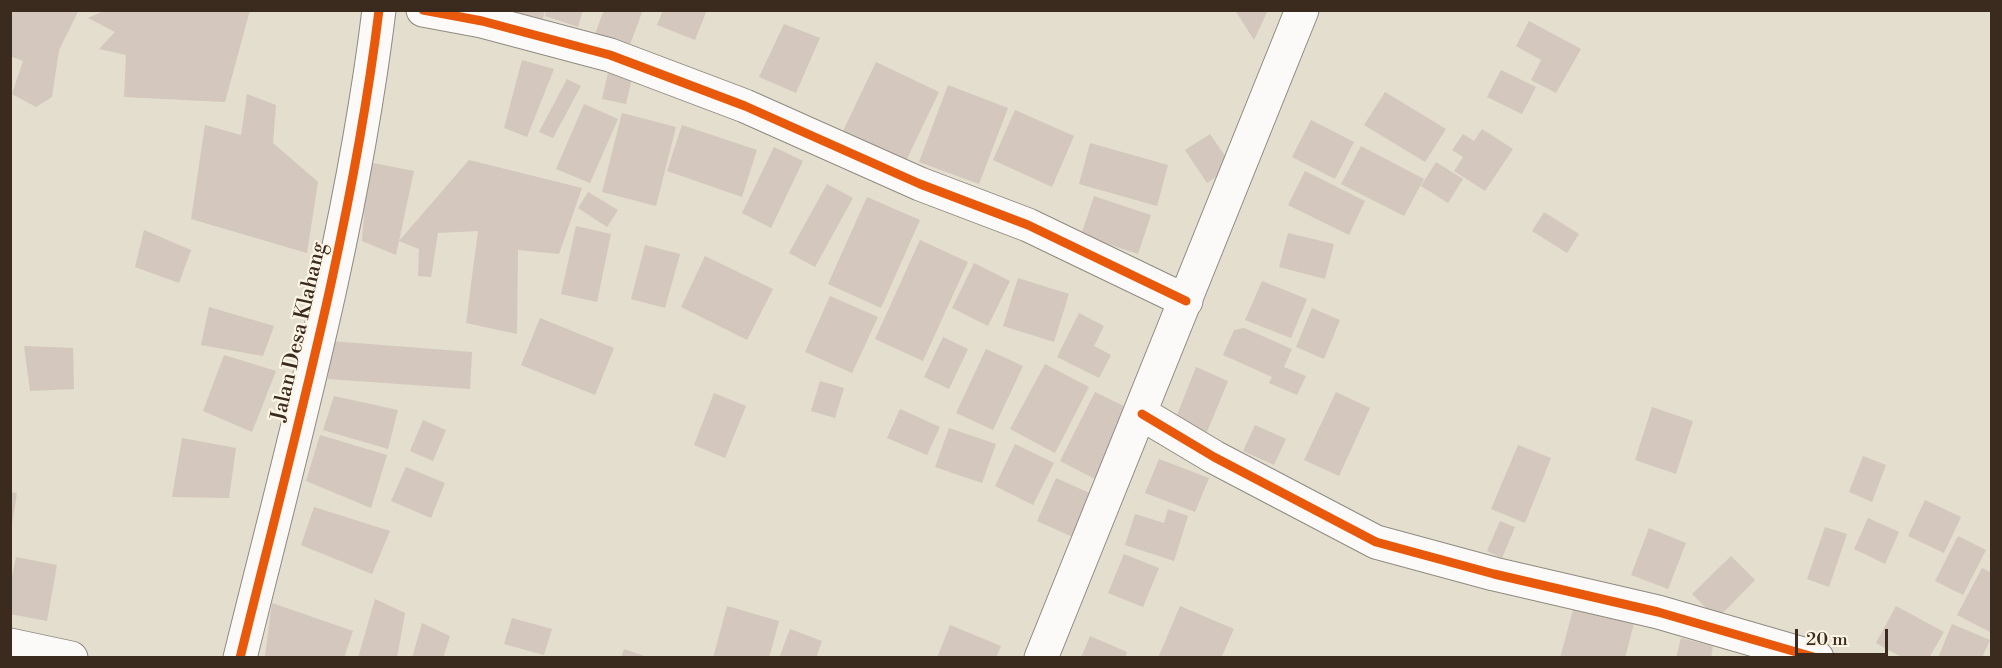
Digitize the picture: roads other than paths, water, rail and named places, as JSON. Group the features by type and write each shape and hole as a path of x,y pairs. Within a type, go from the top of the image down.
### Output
{"street":[{"name":"Jalan Desa Klahang","path":"240,657 338,252 367,108 379,10"},
{"path":"423,10 482,21 610,55 745,106 910,180 1028,225 1186,301"},
{"path":"1041,657 1142,414 1302,10"},
{"path":"1142,414 1214,457 1377,542 1494,574 1658,612 1817,657"},
{"path":"10,645 71,657"}]}
